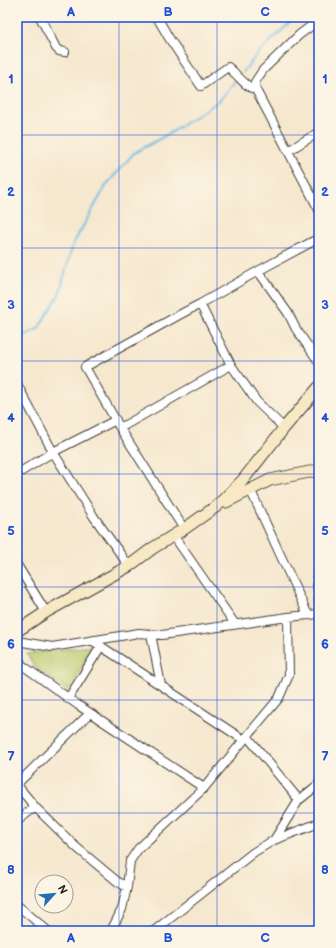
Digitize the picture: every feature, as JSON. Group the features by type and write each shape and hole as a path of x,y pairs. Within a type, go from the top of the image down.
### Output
{"main road":[{"path":"217,506 243,480 319,387"},
{"path":"17,631 46,612 129,566 153,548 217,506 270,480 319,470"}],"street":[{"path":"40,17 56,48 59,51 65,52"},
{"path":"155,17 158,19 201,86 228,67 250,88 256,90"},
{"path":"319,20 299,35 263,70 255,82 256,90 288,151 317,198 319,210"},
{"path":"288,151 319,132"},
{"path":"184,529 118,424 85,367 319,238"},
{"path":"258,271 288,313 296,329 319,362"},
{"path":"200,304 231,365 258,402 284,428"},
{"path":"17,474 53,452 118,424 231,365"},
{"path":"17,384 53,452 94,517 129,566"},
{"path":"250,489 308,615"},
{"path":"173,536 235,624"},
{"path":"17,566 46,612"},
{"path":"319,566 319,602"},
{"path":"17,641 52,648 139,633 162,635 235,624 319,614"},
{"path":"111,931 122,908 127,886 130,861 138,849 204,788 279,698 289,675 288,617"},
{"path":"151,634 161,685"},
{"path":"93,641 245,738 299,800"},
{"path":"68,699 101,646"},
{"path":"17,656 22,665 68,699 204,788"},
{"path":"90,713 17,784 35,806 76,847 118,882 127,886"},
{"path":"274,840 299,800 319,784"},
{"path":"17,821 35,806"},
{"path":"154,931 254,852 274,840 319,824"},
{"path":"17,905 48,931"}],"green space":[{"path":"90,646 93,650 68,692 34,666 27,654"}],"waterway":[{"path":"243,72 258,53 296,17"},
{"path":"17,339 38,329 59,295 73,244 107,184 134,153 172,132 220,100 235,81"}]}
